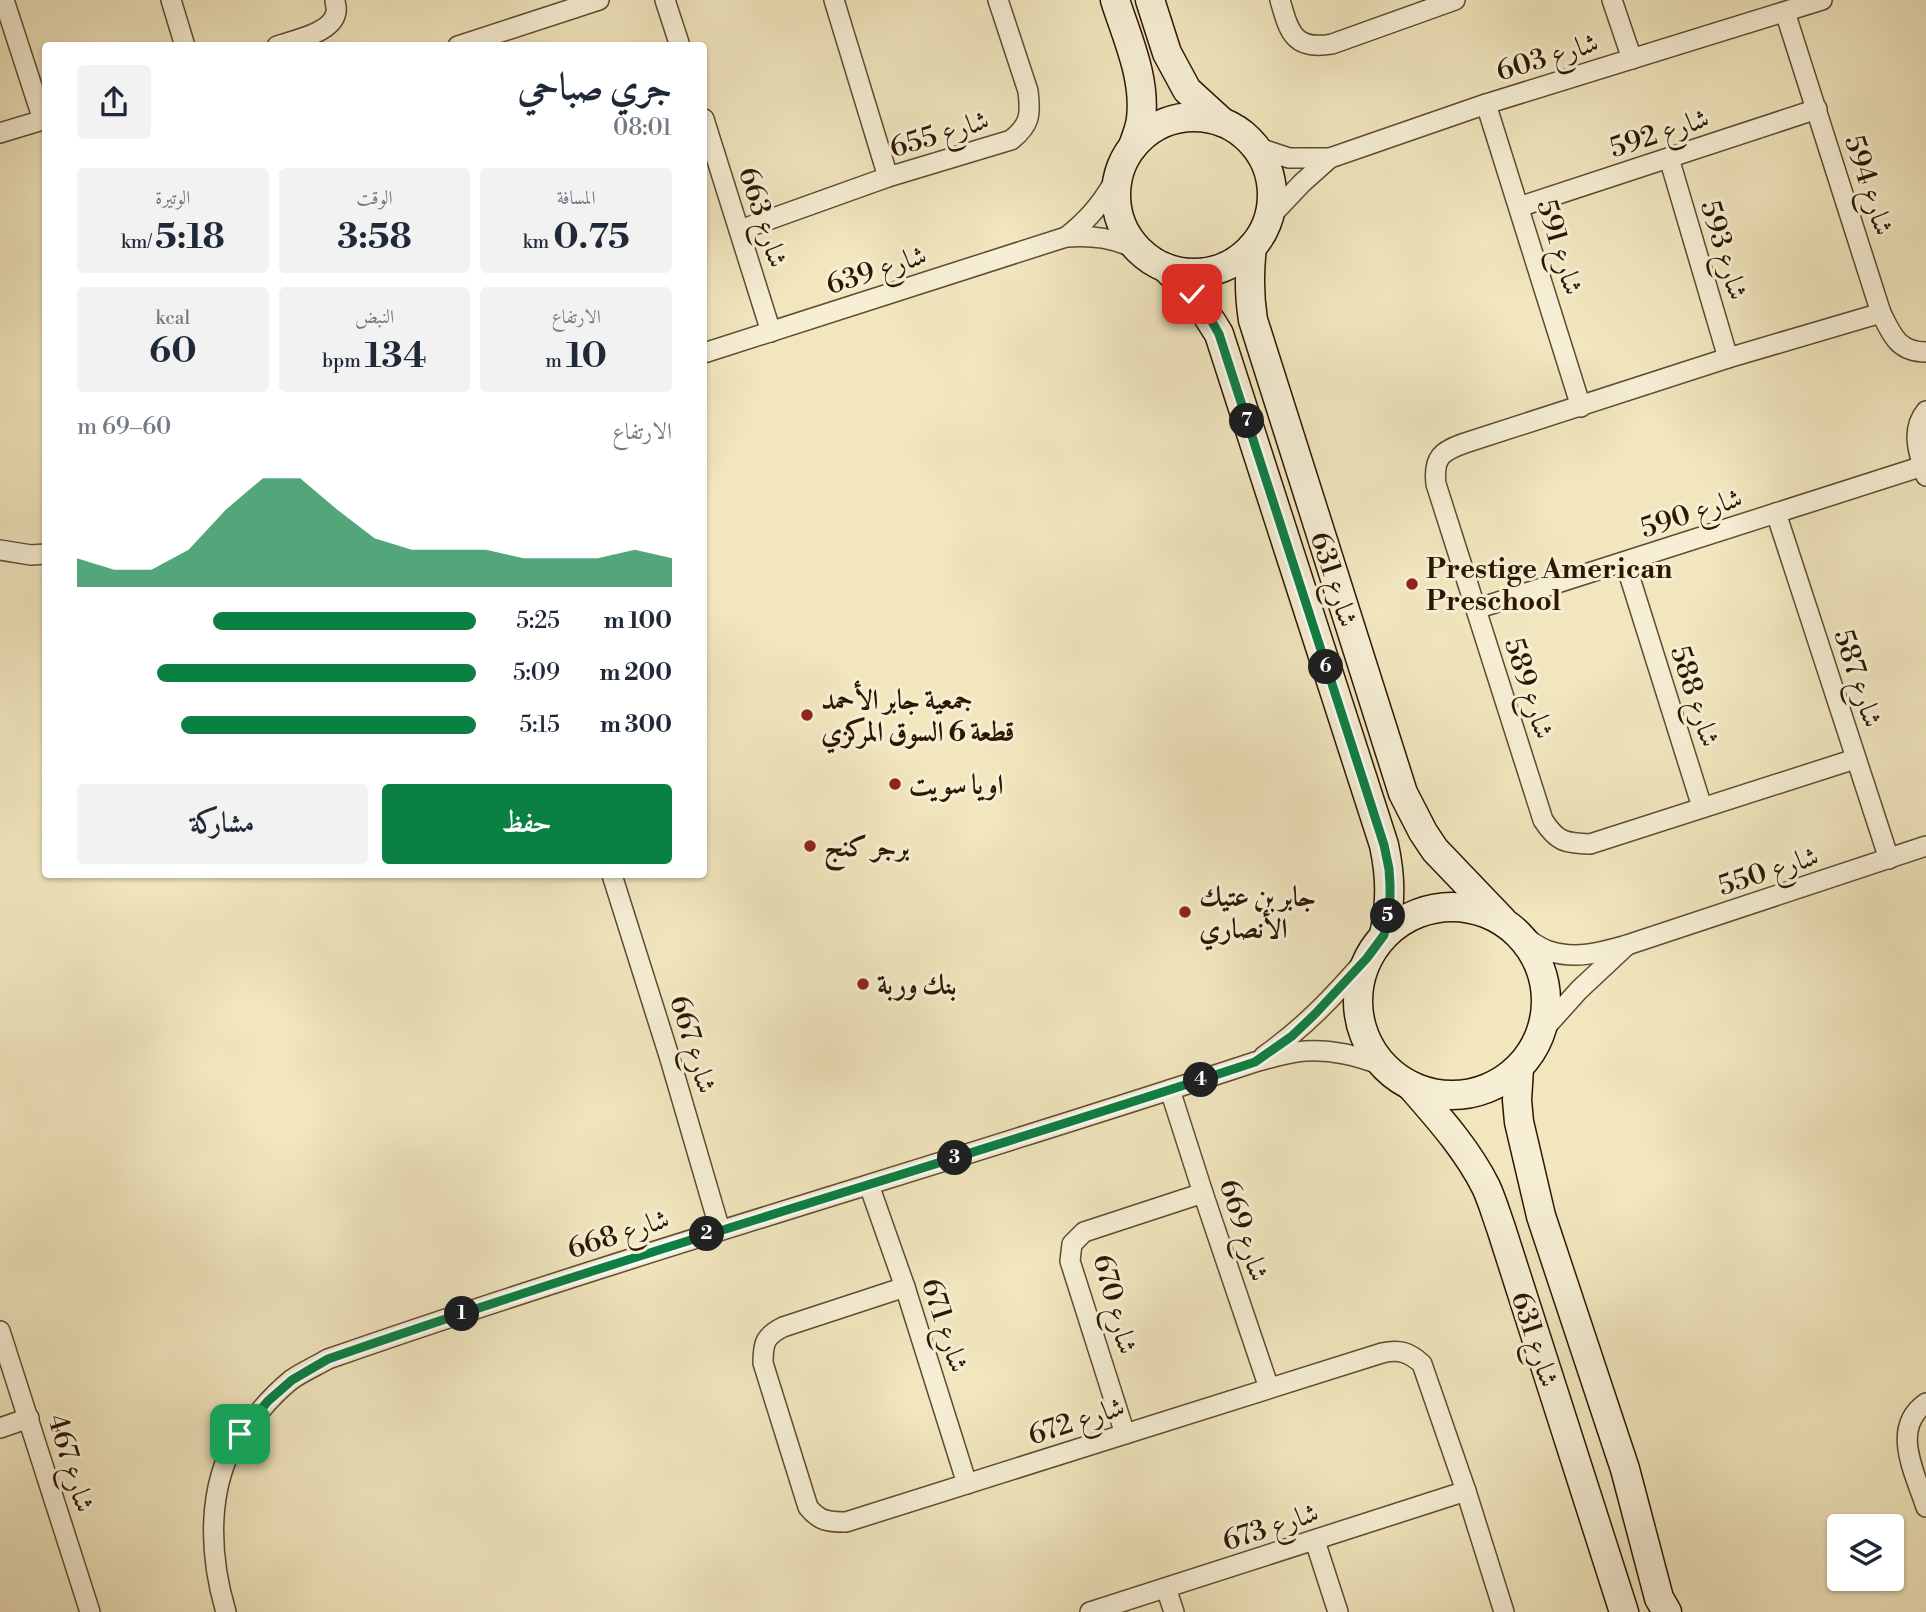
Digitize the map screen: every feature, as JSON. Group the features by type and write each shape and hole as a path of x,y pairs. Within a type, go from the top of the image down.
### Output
{"main road":[{"path":"1115,0 1138,71 1141,92 1141,122 1133,146"},
{"path":"1150,0 1167,53 1188,90 1222,122 1241,132 1256,147 1271,181 1272,205 1269,218 1262,234 1240,258 1212,271 1181,272 1166,268 1138,250 1122,227 1116,186 1119,173 1133,146 1147,132 1165,123 1184,118 1222,122"},
{"name":"شارع 631","path":"1252,247 1249,271 1253,320 1403,793 1435,850 1511,927"},
{"name":"شارع 631","path":"1166,268 1206,311 1219,334 1384,845 1390,885 1390,907 1384,935"},
{"path":"1441,907 1473,908 1511,927 1539,962 1547,995 1543,1030 1534,1049 1519,1068 1496,1085 1468,1094 1439,1094 1411,1086 1395,1077 1382,1065 1363,1032 1357,995 1367,958 1384,935 1410,916 1441,907"},
{"name":"شارع 631","path":"1519,1068 1519,1122 1541,1216 1625,1469 1659,1598 1667,1612"},
{"name":"شارع 631","path":"1411,1086 1450,1131 1486,1187 1624,1612"}],"street":[{"path":"4,0 42,113"},
{"path":"171,0 184,42"},
{"path":"289,42 319,32 329,24 337,14 335,0"},
{"path":"482,42 513,37 599,0"},
{"path":"665,0 679,42"},
{"path":"834,0 888,177"},
{"name":"شارع 655","path":"740,230 888,177 1011,140 1021,132 1028,123 1028,91 998,0"},
{"path":"1279,0 1289,31 1297,40 1318,46 1332,44 1449,1"},
{"path":"1612,0 1632,60"},
{"name":"شارع 603","path":"1256,147 1289,158 1330,158 1486,104 1822,0"},
{"name":"شارع 594","path":"1785,12 1881,313 1894,338 1902,345 1910,351 1926,352"},
{"name":"شارع 591","path":"1486,104 1581,407"},
{"name":"شارع 592","path":"1519,207 1817,109"},
{"path":"0,133 42,120"},
{"name":"شارع 663","path":"707,128 771,332"},
{"name":"شارع 603","path":"1269,218 1330,158"},
{"name":"شارع 593","path":"1669,158 1728,358"},
{"name":"شارع 639","path":"1066,237 1097,209 1119,173"},
{"name":"شارع 639","path":"707,352 1066,237 1103,237 1138,250"},
{"name":"شارع 589","path":"1855,759 1590,844 1561,841 1551,833 1543,820 1434,471 1438,458 1449,449 1465,443 1728,358 1881,313"},
{"path":"1924,471 1917,440 1918,426 1926,411"},
{"name":"شارع 590","path":"1476,609 1776,513 1924,471"},
{"name":"شارع 587","path":"1776,513 1889,859"},
{"path":"0,550 42,554"},
{"name":"شارع 588","path":"1625,562 1702,807"},
{"name":"شارع 550","path":"1511,927 1548,951 1568,955 1593,955 1926,846"},
{"name":"شارع 667","path":"613,878 720,1230"},
{"name":"شارع 550","path":"1543,1030 1579,990 1628,945"},
{"name":"شارع 668","path":"1255,1062 1292,1036 1367,958"},
{"name":"شارع 668","path":"226,1612 217,1583 214,1548 214,1506 224,1464 240,1434 268,1401 292,1380 328,1359 720,1230 1255,1062 1303,1051 1334,1051 1382,1065"},
{"name":"شارع 669","path":"1170,1090 1269,1388"},
{"name":"شارع 671","path":"869,1185 905,1287 967,1484"},
{"name":"شارع 670","path":"1125,1434 1070,1261 1072,1244 1084,1232 1203,1193"},
{"name":"شارع 672","path":"905,1287 783,1327 771,1333 766,1340 763,1363 808,1507 815,1516 846,1522 1269,1388 1393,1350 1404,1351 1422,1364 1504,1612"},
{"name":"شارع 467","path":"0,1331 90,1612"},
{"path":"1926,1402 1909,1421 1906,1437 1908,1454 1926,1507"},
{"path":"0,1428 29,1418"},
{"name":"شارع 673","path":"1090,1612 1466,1492"},
{"path":"1315,1541 1338,1612"},
{"path":"1166,1588 1174,1612"}],"place":[{"name":"Prestige American Preschool","path":"1412,584"},
{"name":"جمعية جابر الأحمد قطعة 6 السوق المركزي","path":"807,715"},
{"name":"اويا سويت","path":"895,784"},
{"name":"برجر كنج","path":"810,846"},
{"name":"جابر بن عتيك الأنصاري","path":"1185,912"},
{"name":"بنك وربة","path":"863,984"}],"route":[{"path":"240,1434 268,1401 292,1380 328,1359 720,1230 1255,1062 1292,1036 1367,958 1384,935 1390,907 1389,869 1384,845 1219,334 1192,294"}]}
